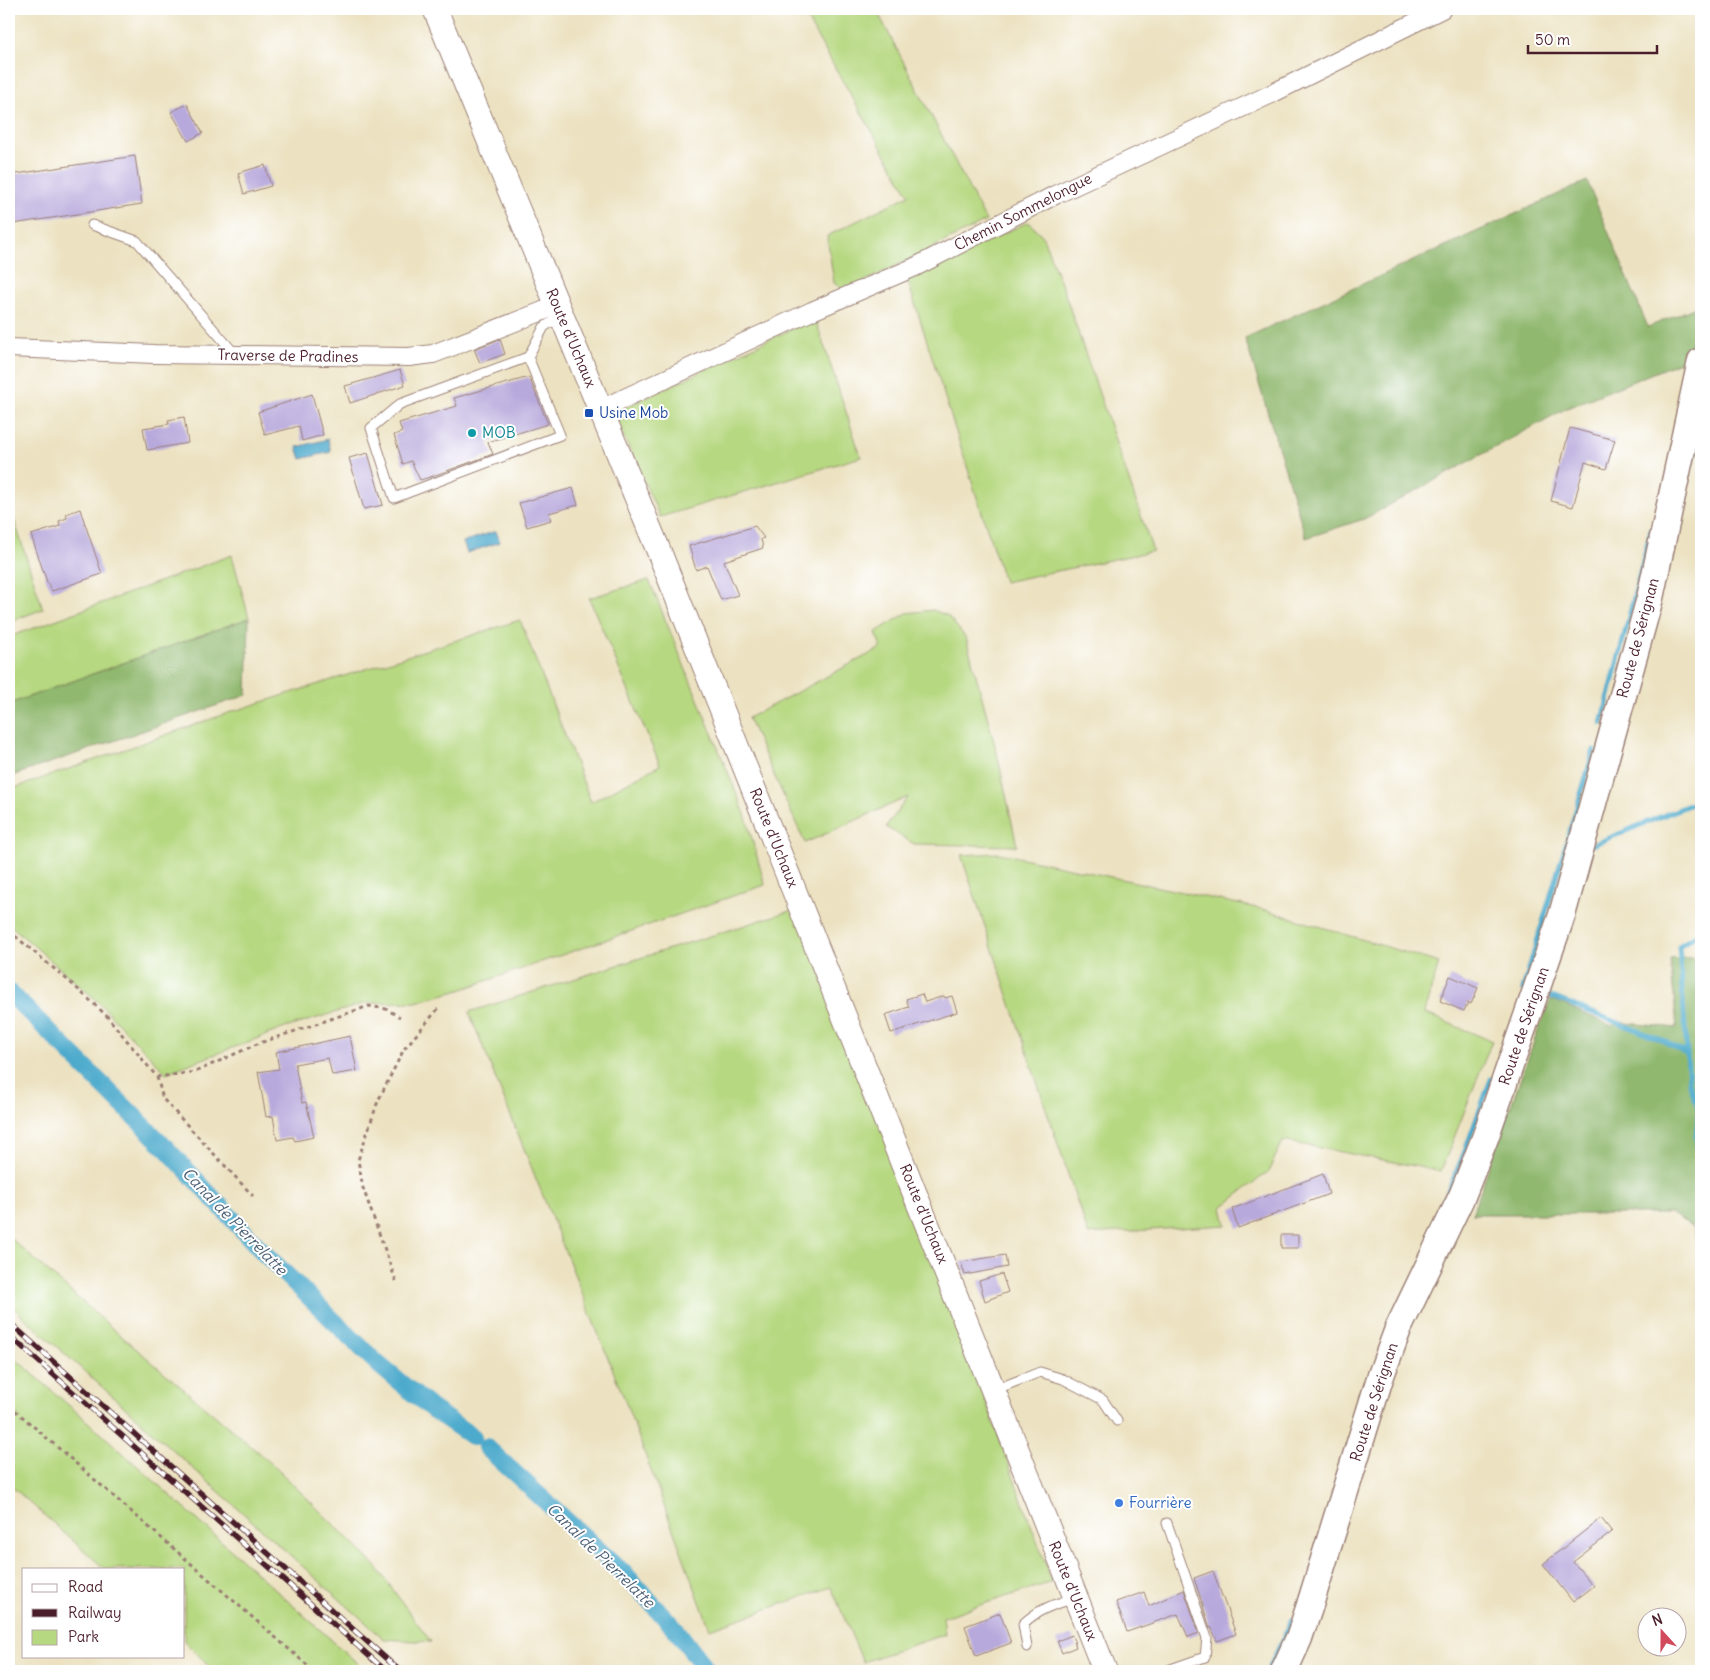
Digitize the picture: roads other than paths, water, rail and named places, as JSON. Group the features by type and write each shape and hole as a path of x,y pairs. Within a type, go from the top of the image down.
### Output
{"main road":[{"name":"Route d'Uchaux","path":"435,9 601,409 795,889 1105,1671"},
{"name":"Route de Sérignan","path":"1284,1671 1304,1623 1380,1378 1398,1329 1462,1196 1488,1130 1562,915 1650,598 1701,361"}],"street":[{"name":"Chemin Sommelongue","path":"601,409 812,311 916,267 1054,195 1269,95 1442,9"},
{"name":"Traverse de Pradines","path":"9,348 154,354 409,357 433,354 544,312 559,310"}],"lane":[{"path":"92,225 137,241 236,355"},
{"path":"528,357 560,435 394,498 371,428 400,404 528,357 544,327 559,310"},
{"path":"994,1390 1040,1372 1064,1379 1103,1400 1117,1421"},
{"path":"1165,1671 1205,1657 1207,1638 1167,1523"},
{"path":"1027,1647 1023,1624 1033,1614 1054,1604 1075,1598"}],"water":[{"path":"328,439 331,452 301,459 297,447"},
{"path":"496,531 500,542 467,553 463,542"}],"waterway":[{"path":"1692,356 1701,325"},
{"path":"1692,462 1701,428"},
{"path":"1602,723 1651,530"},
{"path":"1523,989 1594,750"},
{"path":"1592,845 1701,800"},
{"path":"1687,1054 1679,946 1701,932"},
{"name":"Canal de Pierrelatte","path":"9,992 166,1148 264,1253 379,1365 432,1409 473,1437"},
{"path":"1547,995 1662,1040 1687,1054 1689,1082 1699,1110 1696,1136 1701,1167"},
{"path":"1440,1211 1465,1151 1491,1079"},
{"name":"Canal de Pierrelatte","path":"486,1447 627,1576 677,1631 707,1671"},
{"path":"1268,1671 1292,1620"}],"railway":[{"path":"9,1322 400,1671"},
{"path":"9,1335 386,1671"}],"place":[{"name":"Usine Mob","path":"589,413"},
{"name":"MOB","path":"472,433"},
{"name":"Fourrière","path":"1119,1503"}]}
